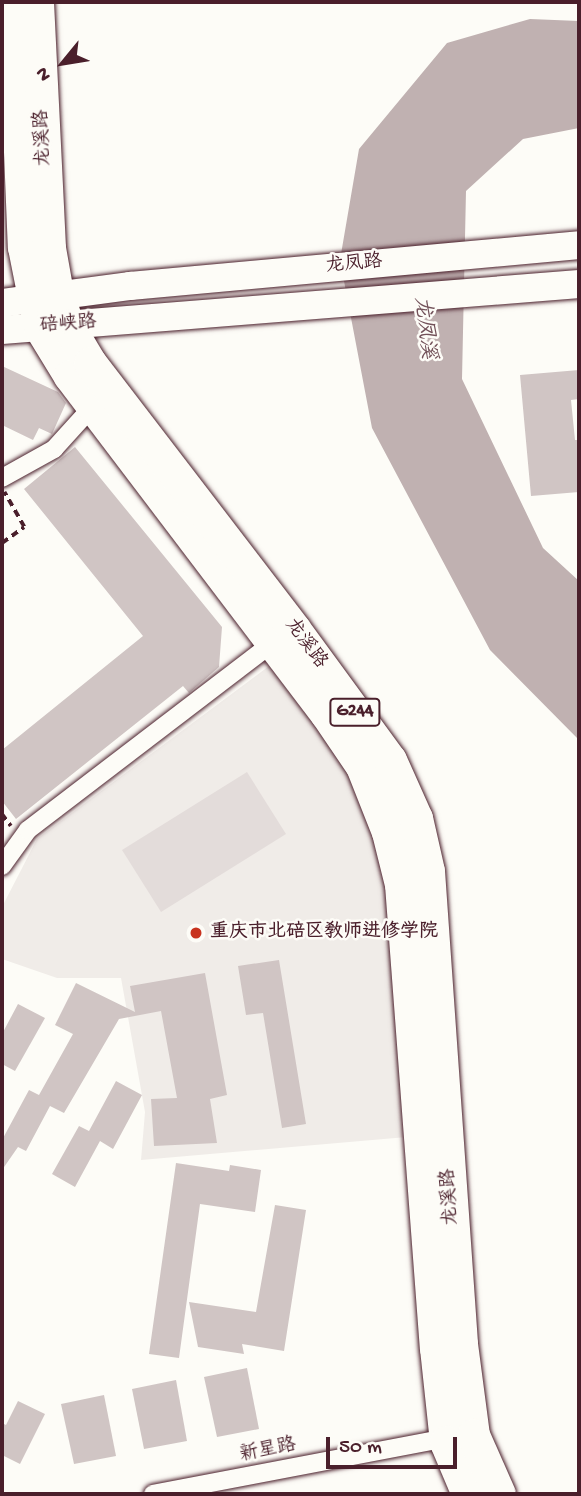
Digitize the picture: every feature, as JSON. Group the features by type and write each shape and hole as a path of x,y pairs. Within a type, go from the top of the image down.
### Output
{"highway":[{"name":"龙溪路","path":"13,2 24,247 40,310 93,406 273,643 362,766 388,832 401,884 436,1348 459,1437 468,1494"},
{"name":"龙溪路","path":"37,2 49,248 40,310"},
{"name":"龙溪路","path":"40,310 90,363 294,628 390,760 416,818 428,871 461,1344 459,1437 499,1494"}],"main road":[{"name":"龙凤路","path":"130,286 579,245"},
{"name":"龙凤路","path":"134,321 579,284"},
{"name":"碚峡路","path":"2,330 40,310 130,286"},
{"name":"碚峡路","path":"40,310 134,321"}],"street":[{"path":"2,478 54,449 93,406"},
{"path":"2,866 28,830 273,643"},
{"name":"新星路","path":"153,1494 459,1437"}],"path":[{"path":"2,488 24,527 2,543"}],"shaded area":[{"name":"重庆市北碚区教师进修学院","path":"273,663 339,754 385,867 407,1137 141,1160 145,1112 121,978 57,978 2,959 2,907 37,839"},
{"path":"247,772 286,834 161,912 122,850"}],"water":[{"name":"龙凤溪","path":"530,19 579,21 579,128 523,139 466,191 462,379 543,548 579,581 579,740 490,650 372,428 340,260 359,149 447,43"}],"building":[{"path":"2,366 58,392 66,403 52,434 39,428 33,440 2,425"},
{"path":"579,370 579,399 571,400 575,440 579,440 579,492 531,496 520,375"},
{"path":"75,447 222,627 219,667 189,693 183,686 16,819 2,801 2,750 143,636 24,489"},
{"path":"279,960 306,1124 282,1128 263,1013 246,1015 238,966"},
{"path":"205,973 227,1095 210,1099 217,1143 154,1146 151,1099 177,1098 161,1011 119,1019 64,1113 50,1106 26,1151 18,1147 2,1170 2,1140 29,1090 39,1095 73,1034 55,1025 76,983 135,1012 130,986"},
{"path":"18,1004 45,1018 15,1071 2,1064 2,1034"},
{"path":"116,1081 142,1095 113,1149 100,1141 75,1187 52,1174 79,1126 89,1131"},
{"path":"176,1163 229,1171 230,1165 261,1170 255,1212 200,1204 179,1358 149,1354"},
{"path":"275,1205 306,1210 284,1351 242,1344 244,1354 198,1347 189,1302 256,1312"},
{"path":"247,1368 259,1429 217,1437 204,1377"},
{"path":"176,1380 187,1441 144,1449 132,1389"},
{"path":"104,1395 116,1456 74,1464 61,1404"},
{"path":"18,1401 45,1414 20,1464 2,1455 2,1423 6,1425"}],"place":[{"name":"重庆市北碚区教师进修学院","path":"196,933"}]}
